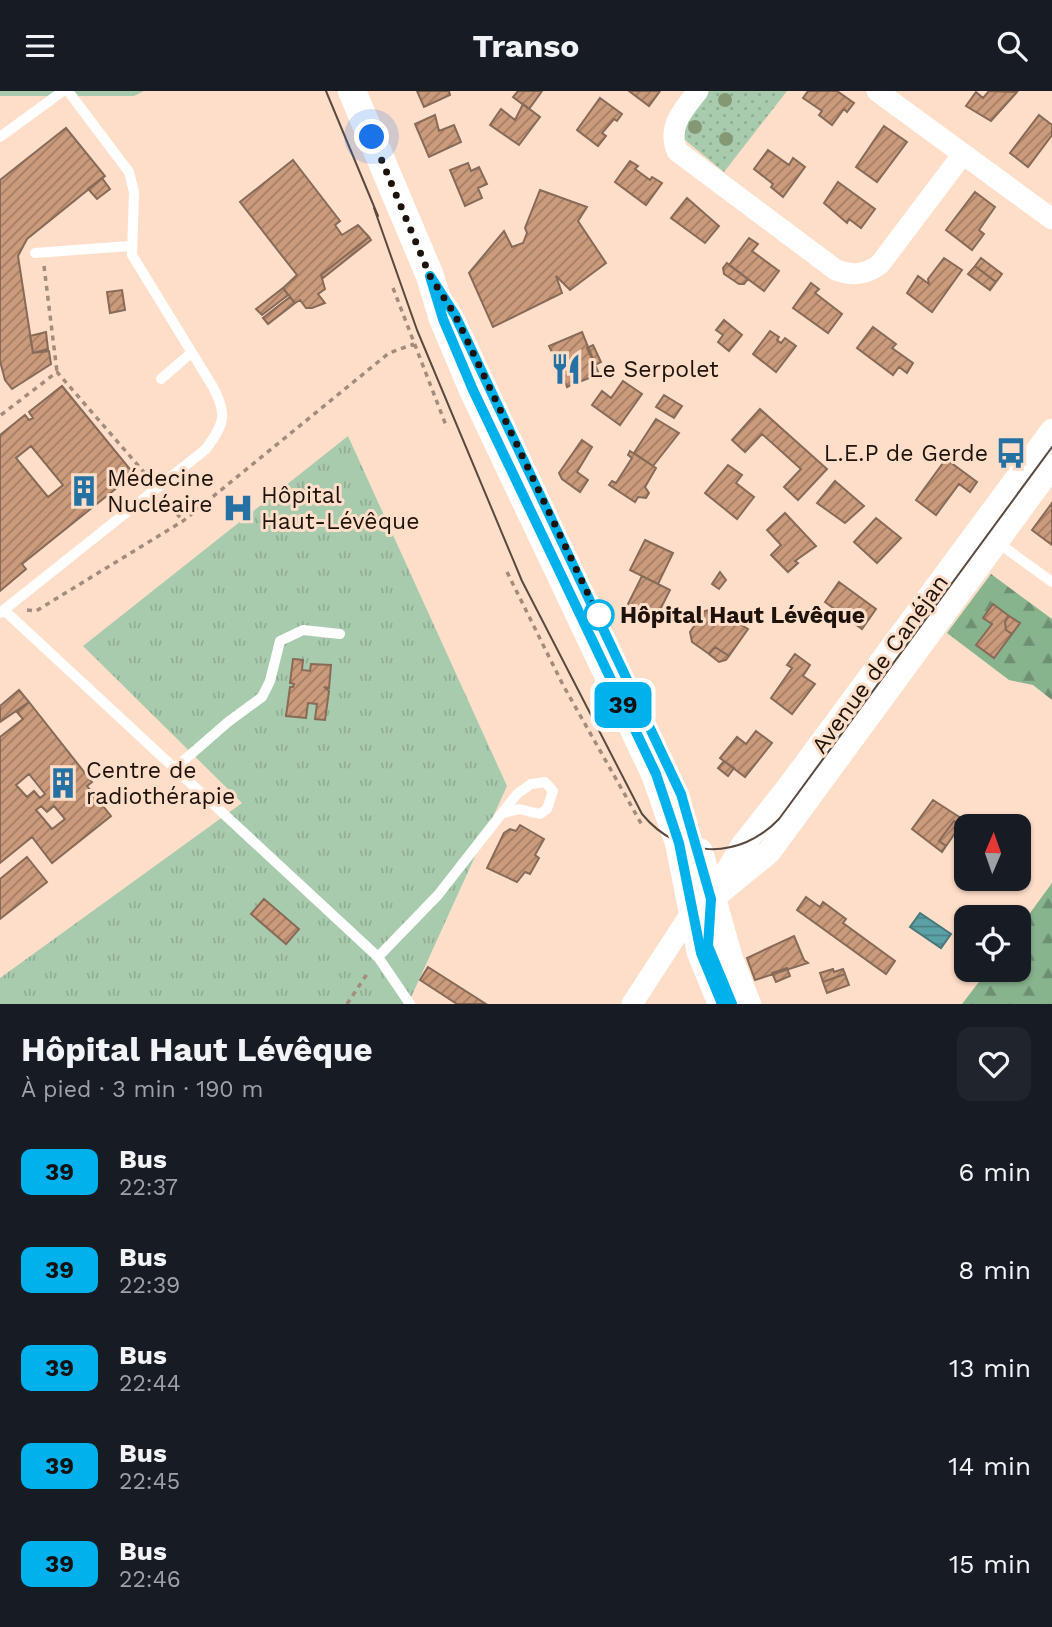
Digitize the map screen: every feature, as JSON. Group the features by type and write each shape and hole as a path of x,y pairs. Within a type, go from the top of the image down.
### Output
{"main road":[{"path":"352,91 430,276 455,315 668,762 687,810 702,905 701,953 722,1004"},
{"path":"702,905 747,1004"}],"street":[{"path":"698,91 678,115 673,140 677,152 836,270 847,274 871,271 880,264 963,154"},
{"path":"877,91 1052,219"},
{"name":"Avenue de Canéjan","path":"632,1004 743,845 788,789 1052,431"},
{"name":"Avenue de Canéjan","path":"702,905 764,859 1052,466"}],"lane":[{"path":"0,137 66,91 130,171 134,192 130,246 132,255 223,405 223,420 206,449 4,612 378,957 411,1004"},
{"path":"35,253 130,246"},
{"path":"160,379 191,353"},
{"path":"997,542 1052,582"},
{"path":"174,769 228,722 262,697 270,681 280,641 303,630 340,634"},
{"path":"378,957 438,895 504,813"},
{"path":"702,905 708,946 732,1004"}],"path":[{"path":"35,253 43,260 57,372 183,521"},
{"path":"393,288 447,428"},
{"path":"4,612 17,609 36,611 183,521 389,353 414,344"},
{"path":"1,415 57,372"},
{"path":"506,572 551,662 642,825"},
{"path":"347,1004 378,957"}],"green space":[{"path":"0,91 144,91 134,96 0,96"},
{"path":"704,91 787,91 724,172 679,135"},
{"path":"348,436 507,786 408,1004 0,1004 0,978 242,803 83,646"},
{"path":"991,574 1052,619 1052,700 1033,685 1009,680 947,633"},
{"path":"1052,883 1052,1004 962,1004 979,982 1031,982 1031,912"}],"water":[{"path":"920,913 951,934 941,948 910,927"}],"building":[{"path":"417,91 449,91 450,95 424,107"},
{"path":"518,91 542,91 529,109 513,97"},
{"path":"629,91 660,91 649,106"},
{"path":"808,91 837,91 854,103 847,112 844,109 832,125 819,115 822,111 803,98"},
{"path":"989,91 1017,92 991,121 966,106 976,92 983,98"},
{"path":"600,98 622,114 602,133 606,136 598,146 577,130"},
{"path":"523,104 540,117 519,145 490,125 501,109 515,120"},
{"path":"435,115 439,131 454,125 461,142 429,157 415,124"},
{"path":"1039,115 1052,125 1052,135 1028,167 1010,153"},
{"path":"884,126 907,142 877,182 856,167"},
{"path":"66,128 105,176 27,239 18,256 33,353 49,351 51,364 12,389 5,380 0,361 0,180"},
{"path":"768,150 789,165 793,158 805,167 783,197 771,187 773,184 754,169"},
{"path":"293,160 340,221 335,225 342,235 358,225 369,237 321,275 325,289 318,294 325,303 312,308 306,308 300,300 295,303 283,288 297,275 240,202"},
{"path":"630,161 638,166 635,169 650,180 652,177 662,183 646,205 615,182"},
{"path":"468,163 471,171 479,167 487,184 478,188 482,198 465,206 450,170"},
{"path":"102,178 110,189 97,199 88,189"},
{"path":"838,182 875,209 861,228 849,219 847,223 824,203"},
{"path":"540,190 587,207 578,221 606,263 570,290 556,276 562,293 493,327 469,273 504,231 512,247 523,243 527,233 525,228"},
{"path":"975,192 995,207 979,230 984,234 972,250 946,230"},
{"path":"687,198 719,226 705,243 671,218"},
{"path":"369,237 371,240 323,278 321,275"},
{"path":"749,238 758,244 752,251 779,271 764,291 729,265"},
{"path":"944,258 962,270 932,312 907,293 918,276 929,284 928,279"},
{"path":"981,258 1002,274 996,282 975,266"},
{"path":"727,263 748,279 744,284 739,284 724,274 723,268"},
{"path":"975,266 996,282 990,290 968,274"},
{"path":"811,283 819,289 815,293 842,314 828,333 793,308"},
{"path":"283,288 288,295 262,315 256,309"},
{"path":"122,290 125,310 110,313 107,292"},
{"path":"290,297 295,303 268,324 263,318"},
{"path":"724,320 742,335 729,351 718,342 723,335 716,330"},
{"path":"873,327 896,344 892,348 913,363 907,373 899,367 893,375 857,348"},
{"path":"770,331 779,337 777,340 781,343 785,338 796,346 776,372 753,354"},
{"path":"46,332 48,349 33,353 30,336"},
{"path":"582,332 599,374 577,383 568,361 558,365 549,346"},
{"path":"593,345 601,362 595,365 587,348"},
{"path":"568,361 577,382 567,387 558,365"},
{"path":"623,381 642,394 620,425 592,405 602,391 611,398"},
{"name":"Médecine Nucléaire","path":"62,386 134,474 22,564 26,569 0,591 0,435 25,415 29,420 33,418 29,412","holes":["31,446 63,485 48,497 16,458"]},
{"path":"664,395 682,406 674,418 656,407"},
{"path":"760,409 827,469 798,500 784,487 801,469 762,434 745,452 732,440"},
{"path":"656,419 679,433 653,466 634,453"},
{"path":"582,440 592,447 577,472 588,480 580,492 562,479 559,473"},
{"path":"630,451 656,468 645,487 649,493 646,498 638,497 635,502 609,485 612,481 616,483 632,458 628,455"},
{"path":"946,459 977,482 970,492 959,484 936,515 916,500"},
{"path":"728,465 742,475 736,483 754,497 737,519 705,493"},
{"path":"835,481 864,506 845,523 817,503"},
{"path":"1052,503 1052,545 1032,530"},
{"path":"785,513 816,546 795,561 798,563 788,572 771,555 781,545 767,530"},
{"path":"876,518 901,538 877,563 854,542"},
{"path":"645,540 673,553 658,584 630,570"},
{"path":"720,572 726,580 719,589 712,584"},
{"path":"642,576 670,590 655,620 627,606"},
{"path":"839,582 876,609 862,629 825,602"},
{"path":"993,604 1009,616 1005,622 1006,630 1012,634 994,658 976,645 992,624 983,618"},
{"path":"714,609 748,629 729,656 715,647 709,654 692,642 690,632 705,611"},
{"path":"1009,616 1020,623 1012,634 1006,630 1005,622"},
{"path":"715,647 729,656 726,660 719,662 709,654"},
{"path":"795,654 810,665 803,676 815,684 792,714 771,698 792,668 787,665"},
{"path":"293,659 303,660 302,670 310,671 311,664 331,665 329,688 324,687 329,691 325,720 315,719 317,704 308,703 306,718 286,716 290,687 294,684 290,683"},
{"path":"19,690 29,702 0,722 0,706"},
{"name":"Centre de radiothérapie","path":"29,702 92,782 87,786 111,816 52,863 32,837 0,863 0,737 23,719 17,712","holes":["29,774 45,794 40,798 34,791 27,797 16,785","41,806 47,812 54,806 65,819 52,829 36,810"]},
{"path":"756,731 772,743 745,777 720,758 737,737 746,744"},
{"path":"724,761 734,768 728,776 718,768"},
{"path":"933,800 955,814 954,821 939,841 946,846 942,852 912,829"},
{"path":"954,821 954,835 946,846 939,841"},
{"path":"520,825 544,839 535,855 539,858 530,874 525,872 517,882 487,868 504,833 510,829 516,831"},
{"path":"27,857 47,882 0,919 0,879"},
{"path":"806,897 820,907 823,902 846,919 843,923 895,961 886,974 797,910"},
{"path":"264,899 299,929 286,944 251,914"},
{"path":"794,936 804,960 808,963 755,980 747,958"},
{"path":"428,967 486,1004 457,1004 420,980"},
{"path":"787,968 790,976 776,982 772,973"},
{"path":"833,969 834,972 843,969 845,974 823,982 820,973"},
{"path":"845,974 849,985 827,993 823,982"}],"tram line":[{"path":"326,91 378,216"},
{"path":"374,208 417,330 522,581 642,814 673,840 709,849 728,848 763,833 779,819 1052,447"}],"bus line":[{"name":"39","path":"722,1004 701,953 679,843 656,774 473,390 443,319 430,276 455,315 681,794 699,849 711,899 708,946 732,1004"}],"place":[{"name":"Le Serpolet","path":"566,369"},
{"name":"L.E.P de Gerde","path":"1011,453"},
{"name":"Médecine Nucléaire","path":"84,491"},
{"name":"Hôpital Haut-Lévêque","path":"238,508"},
{"name":"Hôpital Haut Lévêque","path":"599,615"},
{"name":"Centre de radiothérapie","path":"63,783"}],"route":[{"path":"372,137 430,276 455,315 601,621 599,615"}]}
